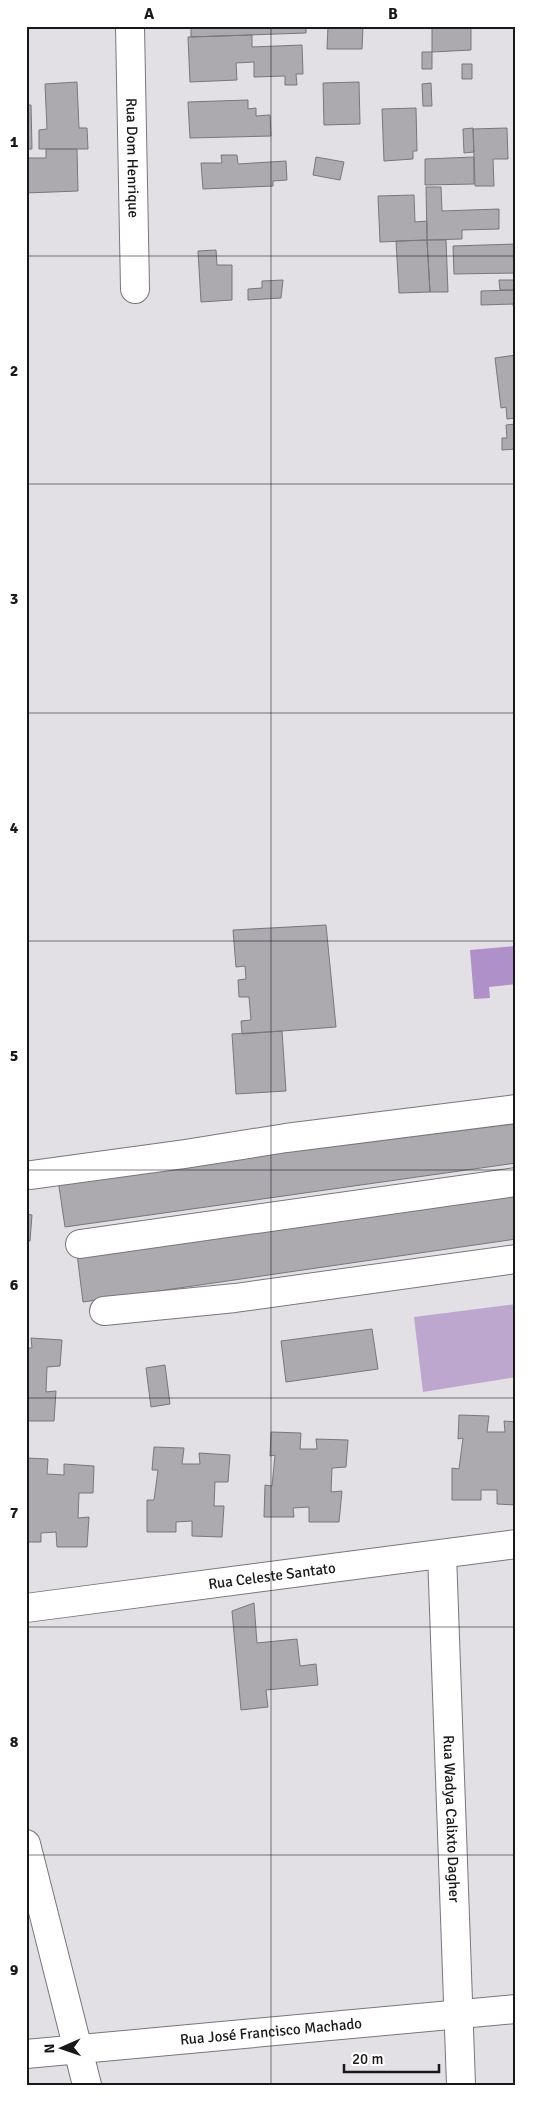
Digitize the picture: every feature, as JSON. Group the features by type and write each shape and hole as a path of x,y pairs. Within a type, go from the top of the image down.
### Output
{"street":[{"name":"Rua Dom Henrique","path":"130,26 135,290"},
{"path":"31,1175 286,1138 516,1109"},
{"path":"80,1244 516,1182"},
{"path":"104,1311 235,1298 516,1259"},
{"name":"Rua Celeste Santato","path":"26,1608 516,1544"},
{"name":"Rua Wadya Calixto Dagher","path":"442,1554 461,2085"},
{"path":"26,1844 87,2085"},
{"name":"Rua José Francisco Machado","path":"26,2054 516,2009"}],"shaded area":[{"path":"516,946 516,984 489,987 490,998 474,999 470,950"},
{"path":"516,1304 516,1377 423,1392 414,1317"}],"building":[{"path":"191,26 306,26 306,33 191,37"},
{"path":"328,26 363,26 362,49 327,49"},
{"path":"432,26 471,26 471,50 432,52"},
{"path":"252,35 252,47 302,45 303,74 296,74 297,85 285,85 285,76 254,77 254,62 236,63 237,80 190,82 188,37"},
{"path":"422,52 432,52 432,69 422,69"},
{"path":"462,64 472,64 472,79 462,79"},
{"path":"77,82 79,128 87,128 88,149 39,149 39,130 47,129 45,84"},
{"path":"359,82 360,124 324,125 323,83"},
{"path":"431,83 432,106 423,106 422,84"},
{"path":"248,100 248,109 256,108 256,116 270,115 271,136 190,138 188,102"},
{"path":"26,105 31,105 32,149 26,149"},
{"path":"416,108 417,151 413,151 413,159 384,161 382,109"},
{"path":"473,128 474,152 464,153 463,129"},
{"path":"507,128 508,159 493,159 494,186 475,186 473,129"},
{"path":"46,149 77,149 78,191 26,193 26,158 46,158"},
{"path":"221,155 237,155 238,164 286,161 287,180 273,181 273,186 203,189 201,163 222,163"},
{"path":"316,157 344,162 340,180 313,175"},
{"path":"474,157 474,184 425,185 425,159"},
{"path":"426,187 441,187 442,211 499,209 499,229 462,230 462,239 427,240"},
{"path":"414,195 415,222 427,221 427,240 380,242 378,196"},
{"path":"427,240 446,240 448,292 430,292"},
{"path":"427,240 430,292 399,293 396,241"},
{"path":"516,244 516,273 454,274 453,246"},
{"path":"216,250 217,265 232,265 232,300 201,302 198,251"},
{"path":"283,280 281,298 248,300 248,289 262,288 262,281"},
{"path":"499,280 516,280 516,290 500,290"},
{"path":"516,290 516,310 514,310 513,304 481,305 481,291"},
{"path":"516,355 516,418 507,419 506,407 501,408 495,358"},
{"path":"516,424 516,449 502,450 502,438 507,438 506,425"},
{"path":"326,925 336,1027 242,1034 241,1021 251,1020 249,997 239,997 238,980 246,979 245,966 236,967 233,930"},
{"path":"282,1031 286,1091 236,1094 232,1034"},
{"path":"516,1115 516,1163 65,1227 58,1180"},
{"path":"516,1192 516,1239 83,1302 77,1254"},
{"path":"26,1214 32,1215 30,1241 26,1241"},
{"path":"372,1329 378,1369 286,1382 281,1341"},
{"path":"31,1338 62,1340 60,1366 47,1367 46,1392 56,1391 54,1421 26,1421 26,1348 32,1348"},
{"path":"165,1365 170,1404 151,1407 146,1368"},
{"path":"459,1415 489,1416 487,1432 505,1432 504,1421 516,1422 516,1505 497,1504 497,1490 481,1490 481,1500 452,1500 452,1468 459,1469 463,1438 458,1439"},
{"path":"271,1432 301,1433 300,1449 317,1449 316,1439 348,1440 346,1467 332,1468 331,1492 342,1491 339,1522 309,1522 309,1507 293,1508 294,1517 264,1517 265,1485 272,1486 275,1455 270,1456"},
{"path":"154,1447 184,1448 182,1464 200,1464 199,1453 230,1455 228,1482 215,1482 214,1506 224,1506 222,1537 192,1536 192,1521 176,1522 176,1532 147,1532 147,1500 154,1500 158,1470 152,1470"},
{"path":"26,1458 48,1459 47,1474 64,1475 64,1464 94,1466 93,1493 79,1493 78,1518 89,1517 87,1547 57,1547 56,1532 41,1533 41,1542 26,1542"},
{"path":"254,1603 257,1643 297,1639 300,1666 316,1664 318,1685 266,1690 268,1707 241,1710 232,1611"}]}
